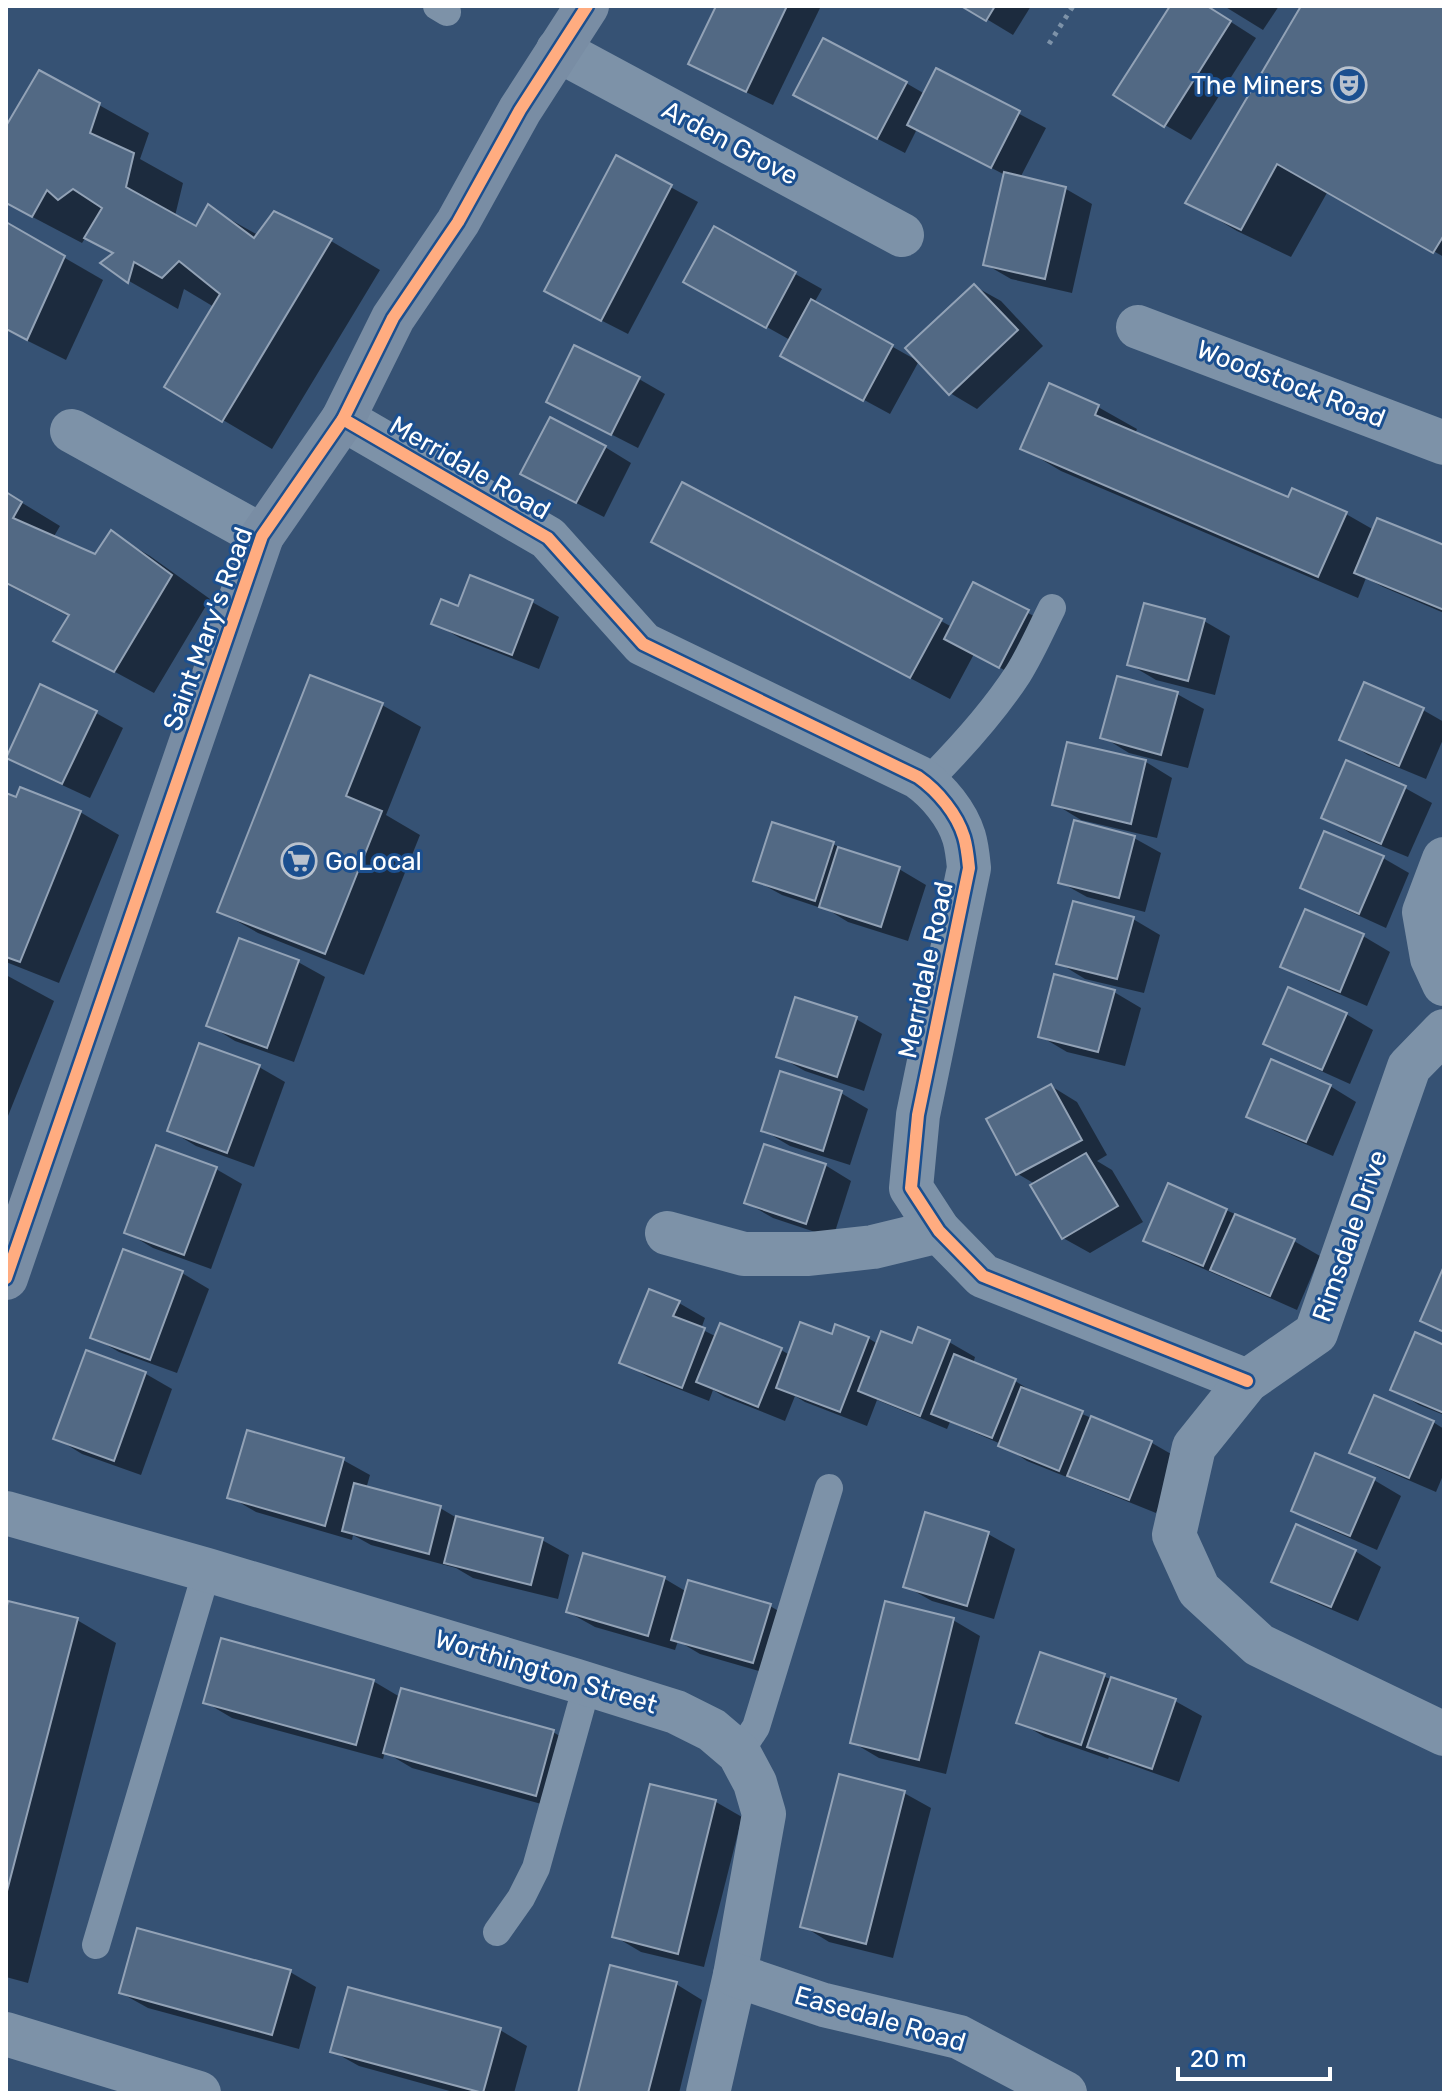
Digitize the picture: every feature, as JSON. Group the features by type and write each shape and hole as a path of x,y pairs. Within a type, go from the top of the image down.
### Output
{"street":[{"name":"Saint Mary's Road","path":"6,1278 262,536 343,419 393,318 458,222 520,110 587,6"},
{"name":"Arden Grove","path":"558,50 902,235"},
{"name":"Woodstock Road","path":"1138,327 1439,430"},
{"name":"Merridale Road","path":"343,419 548,538 643,644 926,783 954,815 964,838 969,868 918,1115 911,1188 939,1231 983,1276 1247,1381"},
{"path":"72,431 262,536"},
{"path":"1444,859 1424,912 1432,958 1444,984"},
{"name":"Rimsdale Drive","path":"1444,1031 1409,1067 1316,1333 1247,1381 1194,1447 1174,1535 1199,1590 1259,1645 1444,1734"},
{"path":"667,1233 744,1254 809,1254 873,1247 939,1231"},
{"name":"Worthington Street","path":"6,1513 207,1570 676,1712 712,1730 739,1753 755,1783 764,1814 735,1975 708,2093"},
{"name":"Easedale Road","path":"735,1975 824,2005 959,2037 1065,2093"},
{"path":"6,2034 199,2093"}],"lane":[{"path":"926,783 994,709 1019,671 1052,608"},
{"path":"739,1753 756,1727 829,1488"},
{"path":"96,1945 207,1570"},
{"path":"497,1932 521,1898 536,1868 587,1685"}],"path":[{"path":"1049,44 1073,6"}],"building":[{"path":"716,6 787,6 746,92 688,64"},
{"path":"961,6 995,6 986,21"},
{"path":"1170,6 1207,6 1231,21 1164,127 1113,95"},
{"name":"The Miners","path":"1301,6 1444,6 1444,235 1433,253 1277,164 1241,230 1185,203"},
{"path":"823,38 907,82 877,139 793,95"},
{"path":"936,68 1020,111 991,168 907,125"},
{"path":"39,70 100,103 90,133 134,153 126,187 196,226 208,204 254,238 274,211 332,239 222,422 164,387 220,294 179,261 162,278 134,262 128,283 100,263 113,253 84,238 102,208 73,189 58,200 47,190 32,217 6,203 6,126"},
{"path":"616,155 672,185 601,321 544,291"},
{"path":"1004,172 1066,187 1045,279 983,265"},
{"path":"6,222 65,256 27,340 6,329"},
{"path":"714,226 796,272 766,328 683,282"},
{"path":"974,284 1018,330 949,395 905,348"},
{"path":"811,299 893,345 863,401 780,356"},
{"path":"574,345 640,377 611,435 546,402"},
{"path":"1049,383 1099,405 1095,415 1288,497 1292,488 1347,512 1318,577 1020,449"},
{"path":"550,417 606,446 576,503 520,474"},
{"path":"682,482 942,619 910,678 651,542"},
{"path":"6,492 22,502 13,518 95,554 111,530 172,575 114,672 53,641 69,615 6,583"},
{"path":"1377,518 1444,545 1444,610 1354,573"},
{"path":"470,575 533,600 512,655 431,624 441,599 458,606"},
{"path":"973,582 1029,610 999,668 944,639"},
{"path":"1144,603 1205,619 1188,681 1127,665"},
{"name":"GoLocal","path":"310,675 383,703 346,796 382,811 325,954 217,912"},
{"path":"1117,676 1178,692 1161,755 1100,738"},
{"path":"1364,682 1424,708 1399,766 1339,740"},
{"path":"40,684 97,711 62,784 6,758"},
{"path":"1067,742 1146,760 1131,824 1052,805"},
{"path":"1346,760 1406,786 1381,844 1321,818"},
{"path":"20,787 81,811 20,962 6,957 6,793 16,797"},
{"path":"1074,820 1135,836 1119,898 1058,883"},
{"path":"772,822 834,842 815,901 753,881"},
{"path":"1324,831 1384,856 1359,914 1300,888"},
{"path":"838,847 900,867 881,927 819,907"},
{"path":"1073,901 1134,917 1117,979 1056,964"},
{"path":"1305,909 1364,934 1340,992 1280,967"},
{"path":"239,938 299,960 267,1048 206,1026"},
{"path":"1054,974 1115,990 1098,1052 1038,1037"},
{"path":"1288,987 1347,1013 1322,1070 1263,1044"},
{"path":"795,997 857,1017 837,1077 776,1057"},
{"path":"199,1043 260,1065 227,1153 167,1131"},
{"path":"1271,1059 1331,1085 1306,1142 1246,1117"},
{"path":"780,1071 842,1091 823,1151 761,1131"},
{"path":"1051,1084 1082,1140 1016,1175 986,1119"},
{"path":"764,1144 826,1164 806,1224 744,1203"},
{"path":"156,1145 217,1167 184,1255 124,1233"},
{"path":"1086,1153 1118,1206 1062,1239 1030,1185"},
{"path":"1168,1183 1227,1209 1203,1266 1143,1241"},
{"path":"1235,1214 1295,1239 1270,1296 1210,1270"},
{"path":"123,1249 183,1271 150,1360 90,1338"},
{"path":"1444,1266 1444,1332 1420,1321"},
{"path":"649,1289 680,1301 673,1316 705,1328 682,1388 619,1363"},
{"path":"800,1322 832,1334 835,1324 869,1337 840,1412 776,1388"},
{"path":"720,1323 782,1348 758,1407 696,1382"},
{"path":"918,1327 950,1340 920,1416 858,1391 881,1331 912,1343"},
{"path":"1415,1332 1444,1345 1444,1413 1390,1390"},
{"path":"86,1350 146,1372 114,1461 53,1439"},
{"path":"954,1354 1016,1379 992,1438 931,1414"},
{"path":"1021,1387 1083,1411 1059,1471 998,1446"},
{"path":"1374,1395 1434,1421 1409,1478 1349,1453"},
{"path":"1091,1416 1152,1441 1129,1500 1067,1476"},
{"path":"247,1430 344,1458 325,1526 227,1498"},
{"path":"1315,1453 1375,1478 1350,1536 1291,1511"},
{"path":"354,1483 441,1506 429,1554 342,1531"},
{"path":"925,1512 989,1532 967,1606 903,1587"},
{"path":"456,1516 543,1538 531,1585 444,1563"},
{"path":"1296,1524 1356,1550 1331,1607 1271,1582"},
{"path":"583,1553 665,1577 648,1636 566,1612"},
{"path":"688,1580 771,1604 753,1663 671,1640"},
{"path":"8,1601 78,1618 6,1895 6,1610"},
{"path":"885,1601 954,1618 919,1760 850,1743"},
{"path":"221,1638 374,1680 356,1745 203,1703"},
{"path":"1040,1652 1105,1674 1081,1745 1016,1723"},
{"path":"1111,1677 1176,1699 1152,1769 1087,1747"},
{"path":"401,1688 554,1730 536,1796 383,1753"},
{"path":"839,1774 905,1791 866,1944 800,1927"},
{"path":"650,1784 716,1800 678,1954 612,1937"},
{"path":"137,1928 291,1970 272,2035 119,1993"},
{"path":"610,1965 677,1982 648,2093 578,2093"},
{"path":"348,1987 501,2028 483,2093 330,2052"}],"cycle path":[{"path":"6,1278 262,536 343,419 393,318 458,222 520,110 587,6"},
{"path":"343,419 548,538 643,644 918,777 933,789 961,828 969,868 918,1115 911,1188 939,1231 983,1276 1247,1381"}],"place":[{"name":"The Miners","path":"1349,85"},
{"name":"GoLocal","path":"299,861"}]}
